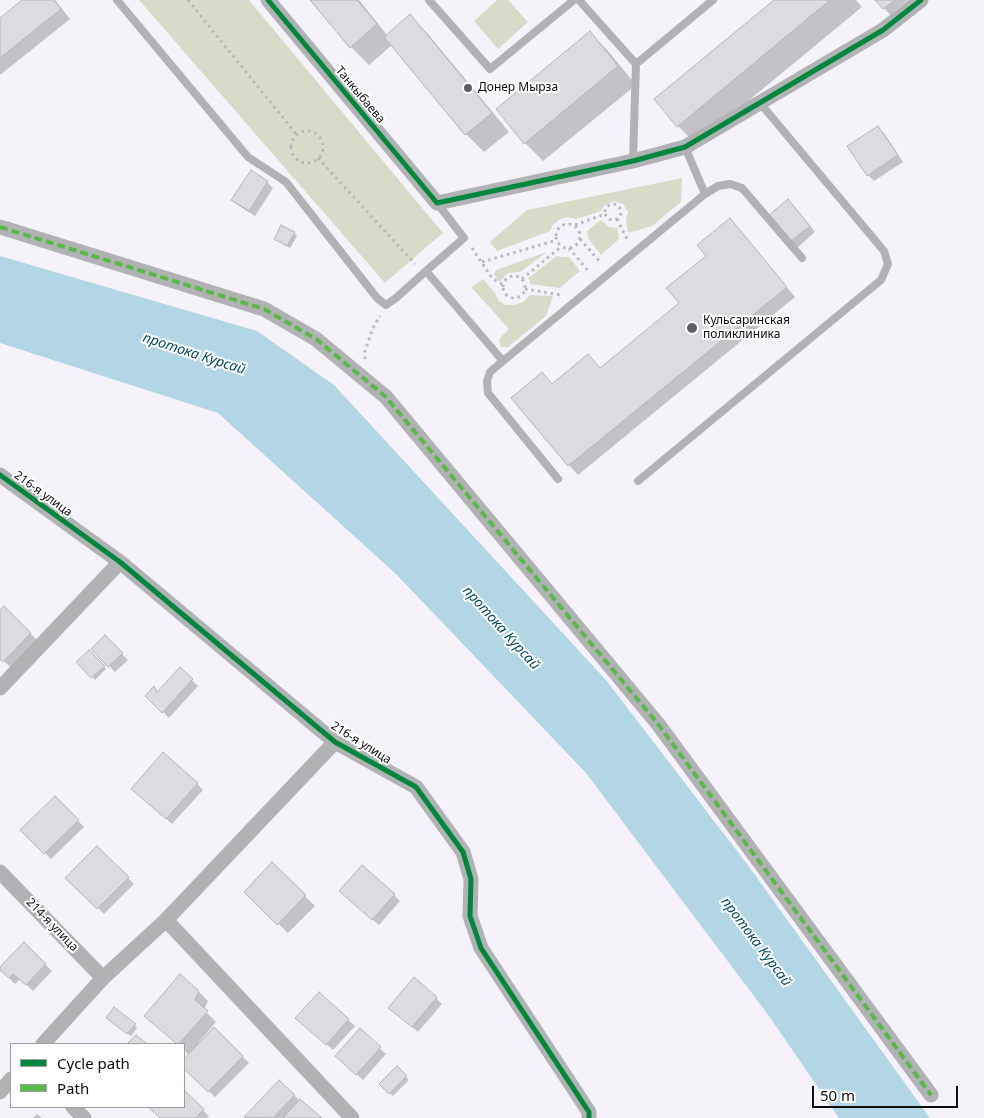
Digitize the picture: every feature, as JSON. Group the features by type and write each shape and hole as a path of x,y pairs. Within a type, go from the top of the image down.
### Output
{"street":[{"name":"Танкыбаева","path":"268,0 436,202"},
{"path":"436,202 685,147 883,30 921,0"},
{"path":"0,227 264,309 316,339 386,397 658,724 932,1095"},
{"name":"216-я улица","path":"0,475 120,562 335,742 416,787 463,852 471,879 470,916 481,948 589,1112 589,1118"},
{"path":"0,688 120,562"},
{"path":"44,1043 103,978 166,920 335,742"},
{"name":"214-я улица","path":"0,872 103,978"},
{"path":"166,920 352,1118"},
{"path":"0,1092 10,1081"},
{"path":"74,1108 84,1118"}],"lane":[{"path":"117,0 248,157 286,182 377,298 386,305 464,238 436,202"},
{"path":"429,0 490,69 574,0"},
{"path":"579,0 636,64 633,160"},
{"path":"636,64 713,0"},
{"path":"638,481 881,280 888,264 884,251 760,102"},
{"path":"685,147 705,194"},
{"path":"558,479 488,393 487,381 490,372 705,194 718,186 730,184 742,188 802,258"},
{"path":"426,271 503,361"}],"path":[{"path":"188,0 296,134"},
{"path":"313,131 317,134 323,143 322,154 309,162 296,157 292,143 296,134 313,131"},
{"path":"318,158 416,265 426,271"},
{"path":"609,205 619,206 621,210 621,215 617,219 612,220 605,214 609,205"},
{"path":"575,225 605,214"},
{"path":"617,219 634,252"},
{"path":"569,248 576,245 580,239 580,231 575,225 568,223 561,226 557,232 557,240 562,246 569,248 598,283"},
{"path":"464,238 492,278 503,285"},
{"path":"580,239 609,273"},
{"path":"482,262 557,240"},
{"path":"522,279 562,246"},
{"path":"511,276 522,279 525,284 525,290 522,294 517,298 506,295 503,285 506,280 511,276"},
{"path":"525,290 580,298"},
{"path":"366,380 365,351 373,328 386,305"}],"green space":[{"path":"139,0 249,0 443,233 385,283"},
{"path":"497,0 508,0 528,22 498,49 474,21"},
{"path":"682,178 681,202 652,226 628,233 626,219 628,212 623,204 614,201 605,205 601,211 576,219 568,217 560,219 553,225 550,231 497,251 490,242 527,210"},
{"path":"601,220 609,227 617,227 619,239 601,255 588,238 587,231"},
{"path":"547,252 520,272 508,273 499,282 494,274 496,270"},
{"path":"557,256 569,257 580,271 560,288 530,284 528,278"},
{"path":"483,279 499,301 506,305 523,302 530,295 553,296 546,316 508,347 501,347 499,341 509,329 471,287"}],"water":[{"name":"протока Курсай","path":"0,256 257,331 334,385 606,680 747,864 930,1118 839,1118 769,1016 586,773 396,574 218,413 0,343"}],"building":[{"path":"22,0 54,0 61,9 0,58 0,18"},
{"path":"310,0 357,0 377,24 350,48"},
{"path":"774,0 830,0 677,127 654,99"},
{"path":"875,0 895,0 883,9"},
{"path":"410,14 492,113 465,135 384,37"},
{"path":"590,31 618,66 524,144 496,109"},
{"path":"878,126 898,155 867,176 847,146"},
{"path":"251,170 268,181 249,211 231,200"},
{"path":"788,199 810,226 790,242 768,216"},
{"name":"Кульсаринская поликлиника","path":"730,218 787,287 568,466 511,398 542,372 552,384 588,354 600,368 679,303 666,288 706,256 697,245"},
{"path":"281,225 295,232 287,246 274,239"},
{"path":"4,606 31,633 3,662 0,659 0,610"},
{"path":"105,635 123,653 108,667 91,649"},
{"path":"89,650 105,666 91,678 76,662"},
{"path":"180,667 193,679 162,713 145,696 154,686 157,692"},
{"path":"163,752 198,783 166,819 131,789"},
{"path":"55,796 79,820 44,854 20,830"},
{"path":"97,846 129,877 97,909 65,878"},
{"path":"272,862 306,895 277,925 244,892"},
{"path":"362,865 395,894 372,920 339,891"},
{"path":"24,942 46,964 26,985 13,974 9,978 0,970 0,967"},
{"path":"180,974 199,991 195,1000 208,1011 180,1043 176,1043 144,1016"},
{"path":"414,977 437,997 412,1027 388,1008"},
{"path":"319,992 349,1019 326,1045 295,1018"},
{"path":"114,1007 136,1024 127,1034 106,1018"},
{"path":"214,1027 243,1056 208,1092 185,1070 185,1058"},
{"path":"360,1028 381,1047 356,1075 335,1056"},
{"path":"136,1035 146,1043 128,1043"},
{"path":"397,1066 407,1076 389,1094 379,1084"},
{"path":"279,1080 295,1095 273,1118 244,1117"},
{"path":"185,1091 204,1109 196,1118 160,1118 149,1108 185,1108"},
{"path":"300,1099 322,1118 283,1118"}],"marked path":[{"path":"0,227 264,309 316,339 386,397 658,724 931,1095"}],"cycle path":[{"path":"268,0 437,203 633,161 685,147 883,30 921,0"},
{"path":"0,475 120,562 335,742 416,787 463,852 471,879 470,916 481,948 589,1112 589,1118"}],"place":[{"name":"Донер Мырза","path":"468,88"},
{"name":"Кульсаринская поликлиника","path":"692,328"}]}
